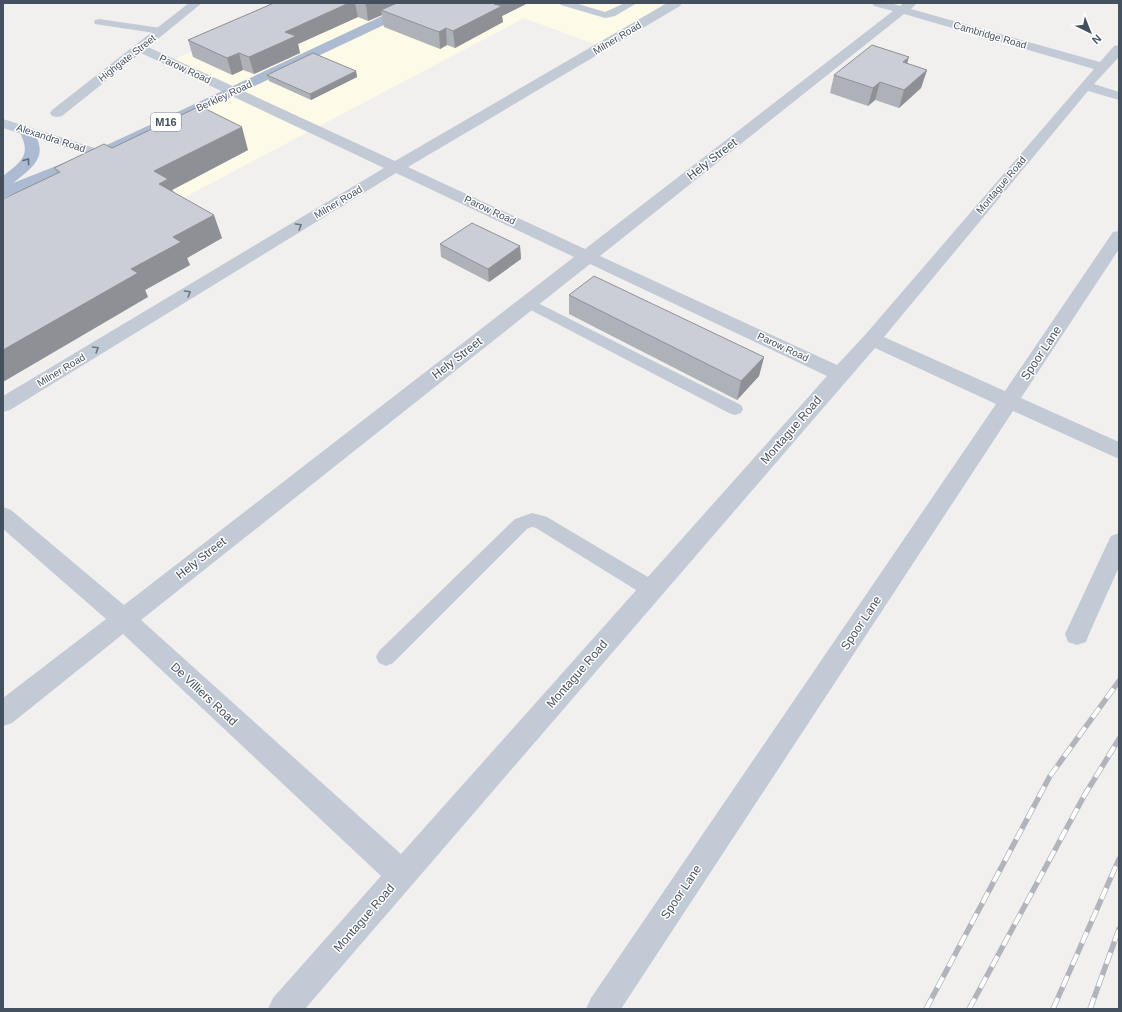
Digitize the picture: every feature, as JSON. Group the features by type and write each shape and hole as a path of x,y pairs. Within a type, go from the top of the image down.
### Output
{"main road":[{"name":"Berkley Road","path":"3,193 99,154 420,3"},
{"path":"3,184 22,167 31,155 33,143 26,131"}],"street":[{"name":"Highgate Street","path":"57,113 196,3"},
{"name":"Milner Road","path":"3,405 396,167 676,3"},
{"name":"Cambridge Road","path":"878,3 906,6 1103,67"},
{"name":"Hely Street","path":"3,714 906,6"},
{"name":"Parow Road","path":"140,48 840,374"},
{"name":"Montague Road","path":"284,1009 402,876 651,589 840,374 872,340 1085,86 1119,49"},
{"path":"1085,86 1119,96"},
{"name":"Alexandra Road","path":"3,123 99,154"},
{"name":"Spoor Lane","path":"602,1009 1119,236"},
{"path":"872,340 1119,451"},
{"name":"De Villiers Road","path":"3,516 123,619 402,876"},
{"path":"1077,634 1119,542"}],"lane":[{"path":"564,3 601,15 608,15 632,3"},
{"path":"586,10 599,3"},
{"path":"99,22 161,31"},
{"path":"528,303 735,409"},
{"path":"386,657 521,524 532,520 541,522 651,589"}],"shaded area":[{"path":"303,3 676,3 602,47 524,18 73,256 3,212 3,193 233,92 168,62"}],"building":[{"path":"274,3 349,3 285,32 296,36 249,57 239,53 227,58 188,40"},
{"path":"397,3 496,3 494,4 502,6 453,31 446,28 439,32 381,10"},
{"path":"872,45 909,57 903,62 927,70 904,90 880,82 873,88 834,75"},
{"path":"313,53 356,71 310,94 267,75"},
{"path":"200,106 242,127 154,171 168,179 159,184 214,215 173,237 181,242 131,269 138,273 3,350 3,199 60,172 54,168 104,144 112,148"},
{"path":"472,223 520,246 488,269 440,244"},
{"path":"594,276 764,357 741,381 569,295"}],"railway":[{"path":"926,1009 1050,776 1119,681"},
{"path":"969,1009 1084,796 1119,739"},
{"path":"1053,1009 1119,859"},
{"path":"1090,1009 1119,929"}]}
